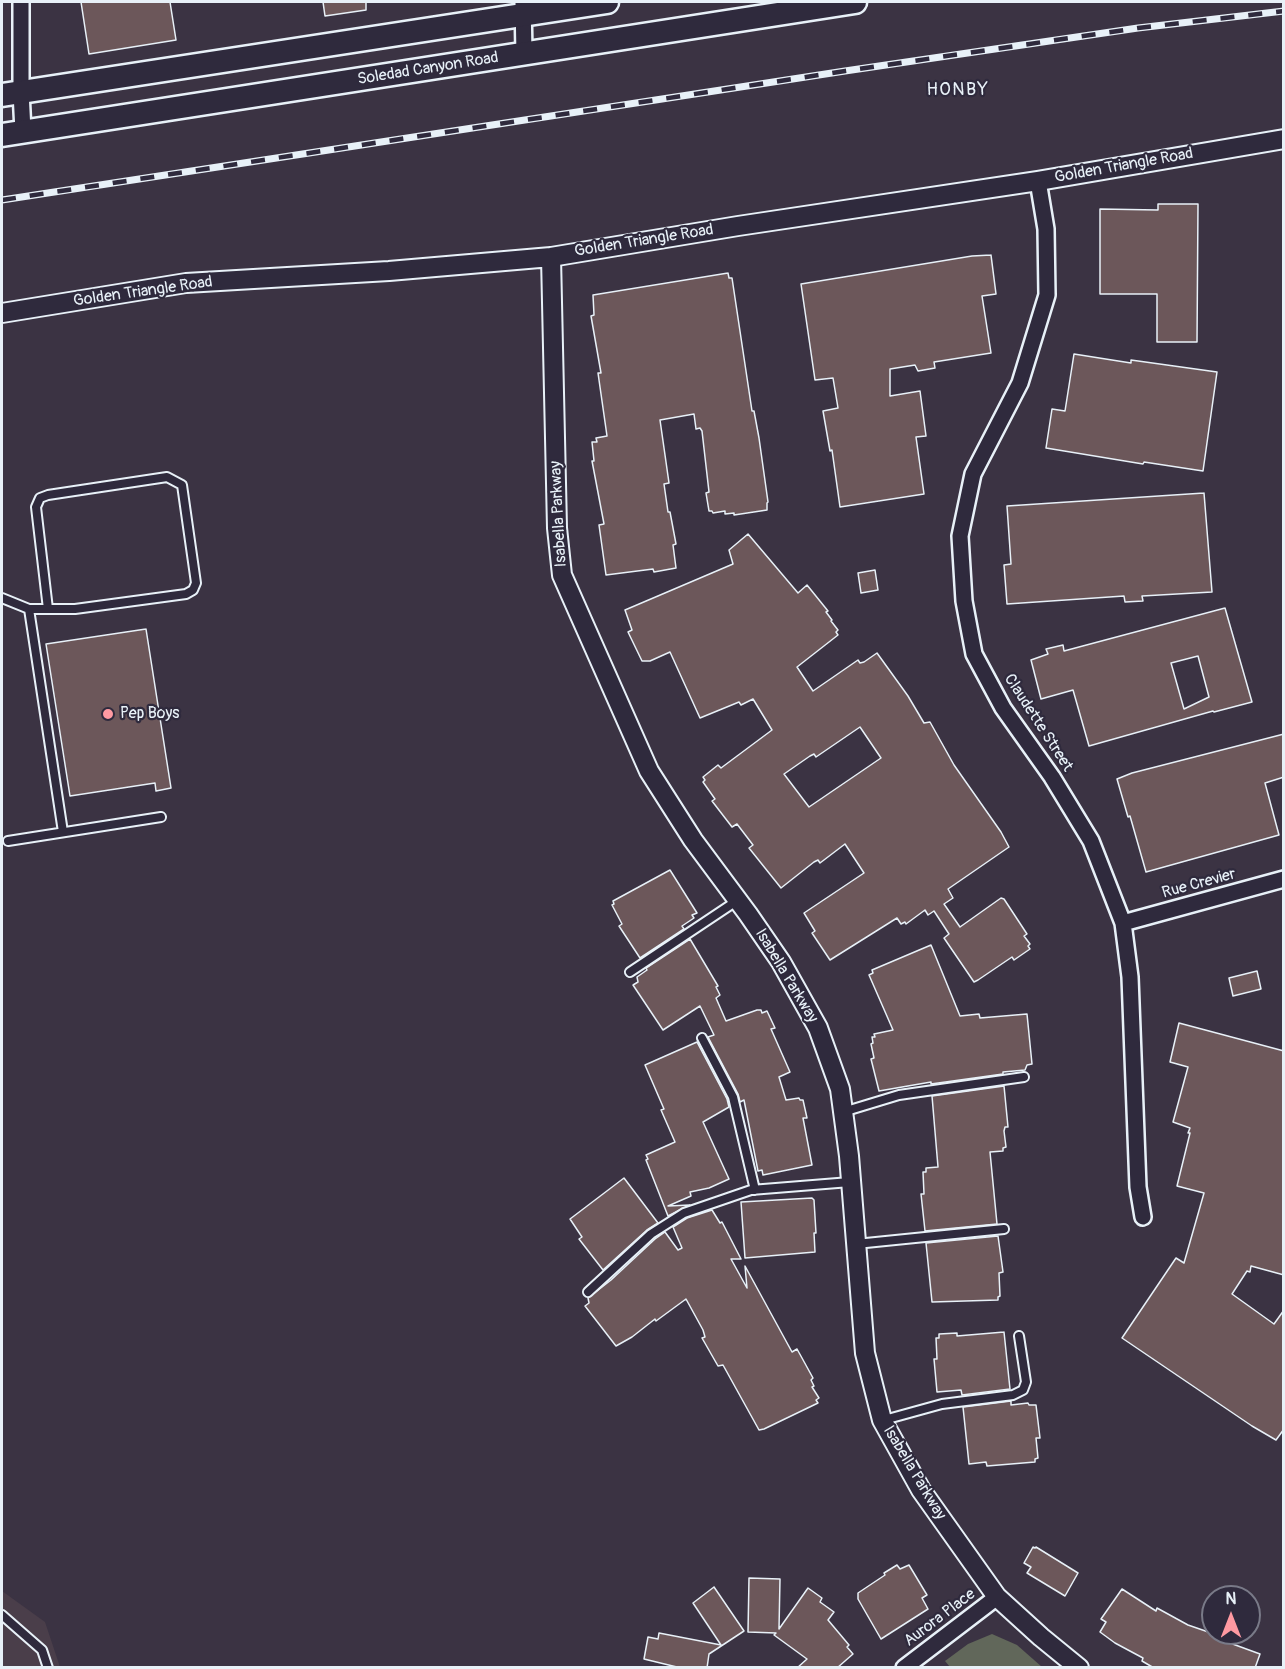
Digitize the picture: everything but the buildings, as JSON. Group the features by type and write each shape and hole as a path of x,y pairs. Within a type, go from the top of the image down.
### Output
{"main road":[{"path":"11,94 523,8 607,2"},
{"name":"Soledad Canyon Road","path":"12,133 855,2"}],"street":[{"path":"12,133 11,94 21,2"},
{"path":"523,8 525,54"},
{"name":"Golden Triangle Road","path":"2,313 186,283 389,271 551,257 1038,181 1284,139"},
{"name":"Claudette Street","path":"1038,181 1046,230 1047,295 1020,383 973,474 960,536 964,601 975,654 1003,708 1052,777 1091,841 1123,923 1130,977 1138,1187 1143,1217"},
{"name":"Isabella Parkway","path":"551,257 557,528 562,575 649,771 693,840 781,963 818,1028 840,1089 851,1182 865,1353 882,1420 921,1490 997,1597 1079,1668"},
{"name":"Rue Crevier","path":"1123,923 1284,879"},
{"name":"Aurora Place","path":"904,1668 997,1597"}],"lane":[{"path":"2,598 29,609 48,609 75,609 186,594 193,590 196,583 182,485 167,477 40,498 36,507 48,609"},
{"path":"29,609 63,832"},
{"path":"8,841 161,817"},
{"path":"630,972 738,900"},
{"path":"702,1038 733,1097 755,1190"},
{"path":"843,1112 899,1095 1024,1077"},
{"path":"588,1292 651,1234 684,1213 729,1196 755,1190 851,1182"},
{"path":"856,1244 1004,1228"},
{"path":"882,1420 942,1404 1013,1395 1023,1390 1026,1382 1019,1336"},
{"path":"2,1615 42,1650 48,1668"}],"shaded area":[{"path":"2,1591 45,1622 60,1667 2,1667"}],"green space":[{"path":"992,1634 1017,1645 1042,1667 950,1667 945,1661 968,1644"}],"railway":[{"path":"2,200 845,71 1138,28 1284,11"}],"place":[{"name":"Pep Boys","path":"108,714"}],"district":[{"name":"HONBY","path":"958,90"}]}
